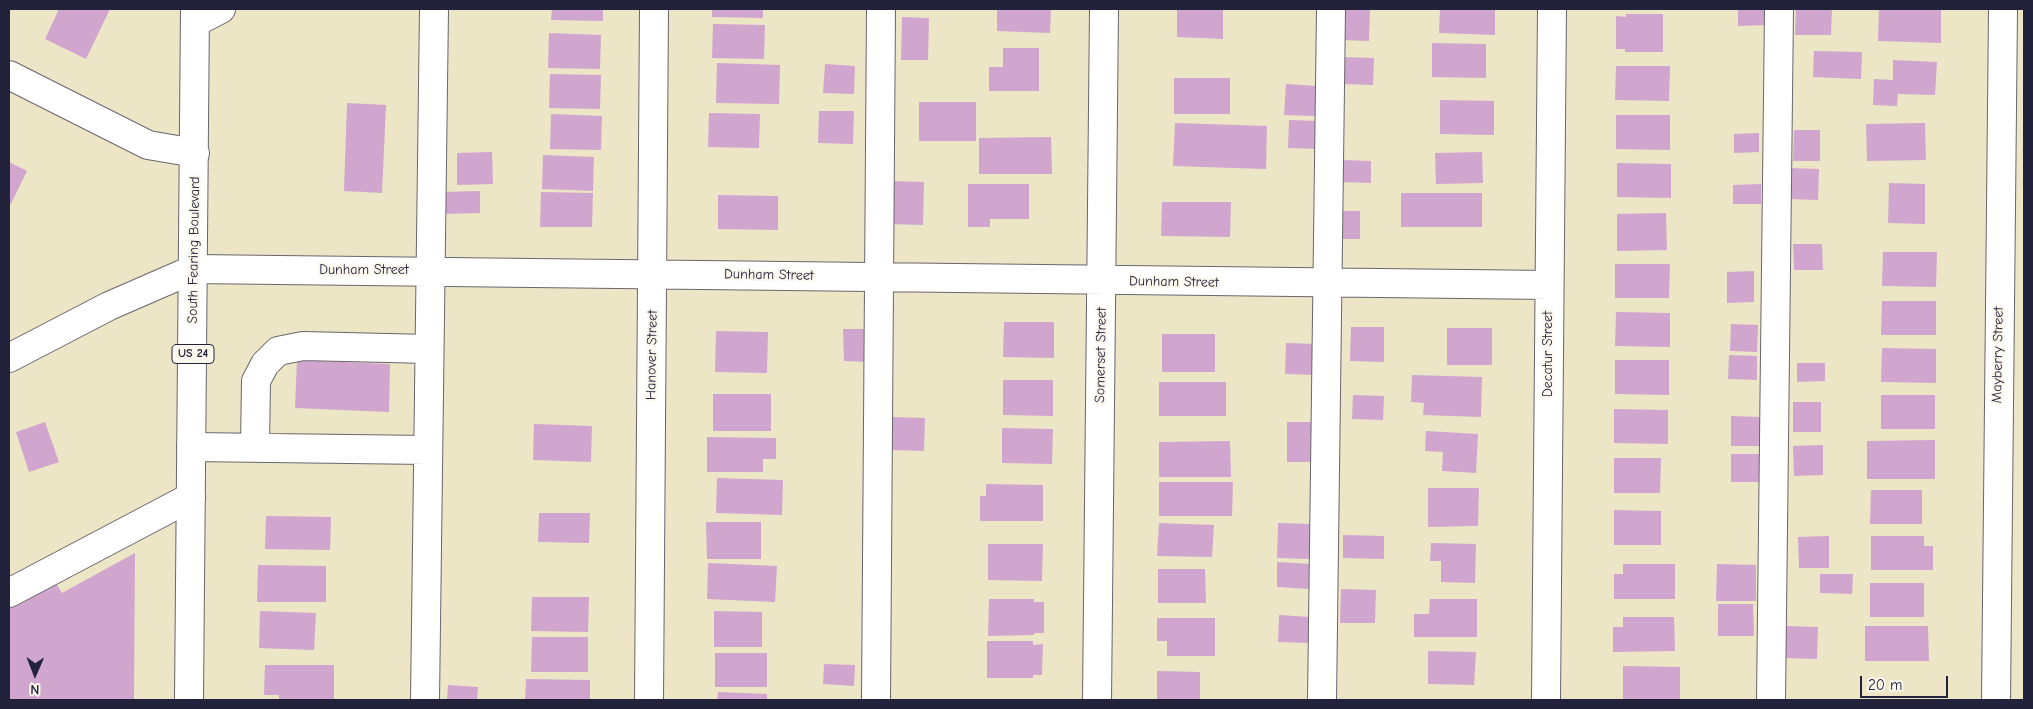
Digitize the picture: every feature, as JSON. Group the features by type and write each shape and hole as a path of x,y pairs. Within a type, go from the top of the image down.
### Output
{"street":[{"path":"194,13 221,9"},
{"path":"425,700 429,271 434,9"},
{"name":"Hanover Street","path":"649,700 654,9"},
{"path":"876,700 881,9"},
{"name":"Somerset Street","path":"1097,700 1104,9"},
{"path":"1322,700 1331,9"},
{"name":"Decatur Street","path":"1546,700 1552,9"},
{"path":"1771,700 1779,9"},
{"name":"Mayberry Street","path":"1996,700 2003,9"},
{"name":"South Fearing Boulevard","path":"189,700 195,153 194,13"},
{"path":"9,75 148,144 195,153"},
{"name":"Dunham Street","path":"9,358 109,306 194,269 1549,285"},
{"path":"256,448 256,381 265,364 278,351 303,346 429,348"},
{"path":"191,447 428,450"},
{"path":"9,593 190,497"}],"building":[{"path":"59,9 110,9 86,59 45,39"},
{"path":"552,9 603,9 603,21 551,20"},
{"path":"712,9 763,9 763,18 712,17"},
{"path":"997,9 1051,9 1050,33 997,31"},
{"path":"1177,9 1223,9 1223,39 1177,37"},
{"path":"1341,9 1370,9 1369,41 1340,40"},
{"path":"1440,9 1495,9 1495,35 1439,33"},
{"path":"1738,9 1768,9 1769,25 1738,26"},
{"path":"1796,9 1832,9 1831,35 1795,35"},
{"path":"1879,9 1941,9 1941,43 1878,41"},
{"path":"1626,14 1663,14 1663,52 1625,52 1625,49 1616,49 1616,16 1626,17"},
{"path":"902,17 929,18 928,60 901,60"},
{"path":"713,24 765,25 764,59 712,58"},
{"path":"549,33 601,35 600,69 548,68"},
{"path":"1432,43 1486,44 1486,78 1432,77"},
{"path":"1003,48 1039,48 1039,91 989,91 989,67 1003,67"},
{"path":"1814,51 1862,52 1861,79 1813,77"},
{"path":"1342,57 1374,58 1373,85 1342,84"},
{"path":"1893,60 1937,62 1935,95 1898,94 1897,106 1873,105 1874,79 1893,80"},
{"path":"717,63 780,65 779,104 716,103"},
{"path":"825,64 855,66 854,94 823,93"},
{"path":"1616,66 1670,66 1669,101 1615,100"},
{"path":"550,74 601,75 600,109 549,108"},
{"path":"1174,78 1230,78 1230,114 1174,114"},
{"path":"1286,84 1316,86 1315,116 1284,115"},
{"path":"1440,100 1494,101 1494,135 1440,134"},
{"path":"919,102 976,102 976,141 919,141"},
{"path":"347,103 386,105 382,193 344,191"},
{"path":"819,111 854,111 853,144 818,143"},
{"path":"709,113 760,114 759,148 708,147"},
{"path":"551,114 602,116 601,150 550,149"},
{"path":"1616,115 1670,115 1670,150 1616,149"},
{"path":"1289,120 1319,121 1317,149 1288,148"},
{"path":"1175,123 1267,126 1266,169 1173,166"},
{"path":"1925,123 1926,160 1867,161 1866,124"},
{"path":"1794,130 1820,130 1820,161 1793,161"},
{"path":"1759,133 1759,152 1734,153 1734,134"},
{"path":"1051,137 1052,174 979,174 979,138"},
{"path":"492,152 493,184 457,185 457,153"},
{"path":"1482,152 1483,183 1436,184 1435,153"},
{"path":"543,155 594,157 593,191 542,189"},
{"path":"1340,160 1371,161 1371,183 1339,182"},
{"path":"9,162 27,171 11,204 9,202"},
{"path":"1617,163 1671,164 1671,198 1617,197"},
{"path":"1789,168 1819,169 1818,200 1788,199"},
{"path":"891,181 924,182 923,225 889,224"},
{"path":"1889,183 1925,184 1925,224 1888,223"},
{"path":"968,184 1029,184 1029,219 990,219 990,227 968,227"},
{"path":"1761,184 1761,204 1733,204 1733,185"},
{"path":"480,191 480,213 442,214 441,192"},
{"path":"541,192 593,193 592,227 540,227"},
{"path":"1401,193 1482,193 1482,227 1401,227"},
{"path":"718,195 778,196 778,230 718,229"},
{"path":"1162,202 1231,202 1230,237 1161,236"},
{"path":"1340,211 1360,211 1360,239 1340,239"},
{"path":"1666,213 1667,250 1617,251 1617,214"},
{"path":"1793,244 1822,244 1823,270 1794,270"},
{"path":"1883,252 1937,252 1936,287 1882,286"},
{"path":"1615,264 1670,264 1669,298 1615,298"},
{"path":"1754,271 1754,302 1727,303 1727,272"},
{"path":"1882,301 1936,301 1936,335 1881,335"},
{"path":"1616,312 1670,313 1670,347 1615,346"},
{"path":"1004,322 1054,322 1054,358 1003,357"},
{"path":"1731,324 1758,325 1757,352 1730,351"},
{"path":"1351,327 1384,327 1384,362 1350,361"},
{"path":"1447,328 1492,328 1492,365 1447,365"},
{"path":"843,329 867,329 867,362 844,361"},
{"path":"716,331 768,332 767,373 715,372"},
{"path":"1162,334 1215,334 1215,372 1162,372"},
{"path":"1286,343 1317,344 1316,375 1285,374"},
{"path":"1882,348 1936,349 1936,383 1881,382"},
{"path":"1729,355 1757,356 1757,380 1728,379"},
{"path":"297,360 390,364 389,412 295,408"},
{"path":"1615,360 1669,360 1669,395 1615,394"},
{"path":"1797,363 1825,363 1825,381 1797,382"},
{"path":"1412,375 1482,377 1481,417 1423,415 1424,403 1411,402"},
{"path":"1003,380 1053,380 1053,416 1003,415"},
{"path":"1159,382 1226,382 1226,416 1159,416"},
{"path":"713,394 771,394 771,431 713,431"},
{"path":"1353,395 1384,396 1383,420 1352,419"},
{"path":"1881,395 1935,395 1935,429 1881,429"},
{"path":"1793,402 1821,402 1821,432 1793,432"},
{"path":"1614,409 1668,410 1668,444 1614,443"},
{"path":"1731,416 1760,417 1760,446 1731,446"},
{"path":"892,417 925,418 924,451 891,450"},
{"path":"45,422 59,462 29,472 16,432"},
{"path":"1287,422 1315,422 1316,462 1287,462"},
{"path":"534,424 592,426 591,462 533,460"},
{"path":"1002,428 1053,429 1052,464 1002,463"},
{"path":"1426,431 1478,434 1476,473 1442,471 1443,452 1425,451"},
{"path":"707,437 776,438 776,459 763,459 763,472 707,472"},
{"path":"1935,440 1935,479 1867,479 1867,441"},
{"path":"1230,441 1231,477 1159,477 1159,442"},
{"path":"1823,445 1823,475 1794,476 1793,446"},
{"path":"1731,454 1759,454 1759,482 1731,482"},
{"path":"1614,458 1661,458 1660,493 1614,493"},
{"path":"717,478 783,480 782,515 716,513"},
{"path":"1159,482 1233,482 1232,516 1159,516"},
{"path":"986,484 1043,485 1043,521 980,521 980,496 986,496"},
{"path":"1428,488 1479,488 1478,526 1428,527"},
{"path":"1871,490 1922,490 1922,524 1870,524"},
{"path":"1614,510 1661,511 1661,545 1614,545"},
{"path":"539,513 590,513 589,543 538,542"},
{"path":"266,516 331,517 330,550 265,549"},
{"path":"706,522 761,522 761,559 707,559"},
{"path":"1159,523 1214,525 1212,557 1157,556"},
{"path":"1278,523 1311,524 1310,559 1277,558"},
{"path":"1343,535 1384,536 1384,559 1343,558"},
{"path":"1829,536 1829,568 1799,568 1798,537"},
{"path":"1871,536 1924,536 1924,546 1933,546 1933,570 1871,570"},
{"path":"1431,543 1476,544 1475,583 1441,582 1441,561 1430,561"},
{"path":"988,544 1043,544 1042,581 988,580"},
{"path":"135,553 134,700 9,700 9,605 54,580 62,593"},
{"path":"1277,562 1311,564 1310,589 1277,587"},
{"path":"708,563 777,566 775,602 707,599"},
{"path":"1623,564 1675,564 1675,599 1614,599 1614,574 1623,574"},
{"path":"1717,564 1756,565 1756,601 1716,601"},
{"path":"258,565 326,566 326,602 257,602"},
{"path":"1158,569 1205,569 1206,603 1158,603"},
{"path":"1820,574 1853,574 1852,594 1820,593"},
{"path":"1870,583 1924,583 1924,617 1870,617"},
{"path":"1341,589 1376,590 1375,623 1340,623"},
{"path":"532,597 589,597 588,632 531,631"},
{"path":"989,599 1034,599 1034,602 1044,602 1044,633 988,636"},
{"path":"1430,599 1477,599 1477,637 1414,637 1414,614 1429,614"},
{"path":"1718,604 1753,604 1754,636 1718,636"},
{"path":"260,611 316,613 314,650 259,648"},
{"path":"714,611 762,612 762,647 714,647"},
{"path":"1279,615 1310,617 1309,643 1278,642"},
{"path":"1623,617 1674,617 1675,651 1613,652 1613,627 1623,627"},
{"path":"1157,618 1215,618 1215,656 1167,656 1167,641 1157,641"},
{"path":"1784,626 1818,627 1817,659 1784,658"},
{"path":"1865,626 1928,626 1929,661 1865,661"},
{"path":"532,637 588,637 588,672 531,672"},
{"path":"987,641 1033,641 1033,645 1043,644 1042,675 1033,675 1033,678 987,678"},
{"path":"1428,651 1476,652 1474,685 1428,684"},
{"path":"715,653 767,653 767,687 715,687"},
{"path":"824,664 855,665 854,686 823,684"},
{"path":"265,665 334,665 334,700 279,699 279,695 264,695"},
{"path":"1623,666 1680,667 1680,700 1623,700"},
{"path":"1157,671 1200,672 1200,700 1157,700"},
{"path":"526,679 590,680 590,700 525,700"},
{"path":"448,685 478,687 477,700 447,700"},
{"path":"718,692 767,694 767,700 717,700"}]}
